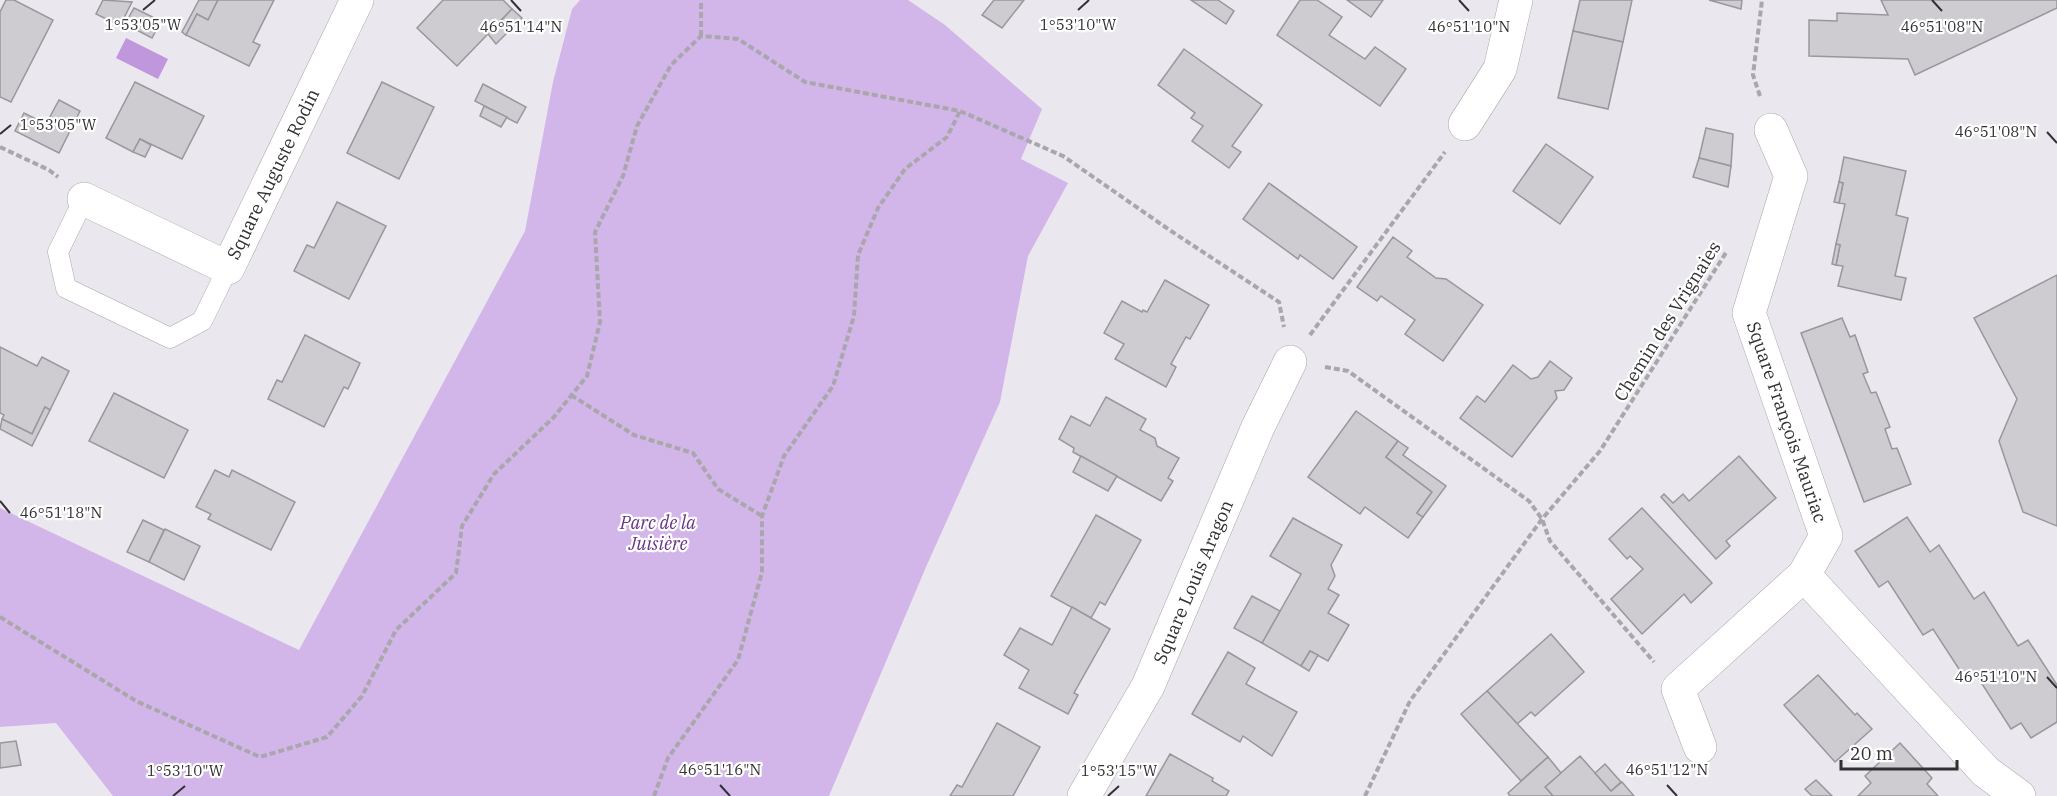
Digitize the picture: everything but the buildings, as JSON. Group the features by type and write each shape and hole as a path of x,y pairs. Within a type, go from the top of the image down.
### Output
{"street":[{"name":"Square Auguste Rodin","path":"84,199 228,268 357,0"},
{"path":"1465,124 1500,69 1516,0"},
{"name":"Square François Mauriac","path":"1678,689 1804,575 1826,536 1749,313 1791,176 1771,130"},
{"name":"Square Louis Aragon","path":"1084,796 1148,686 1258,427 1290,362"},
{"path":"1804,575 1990,784 2019,796"},
{"path":"1678,689 1700,747"}],"lane":[{"path":"84,199 58,252 66,288 170,338 202,321 228,268"}],"path":[{"path":"0,617 136,700 260,757 327,737 362,696 396,630 456,573 462,526 494,474 554,417 587,376 600,322 595,232 623,176 637,126 671,65 701,36 701,0"},
{"path":"1762,0 1753,75 1771,130"},
{"path":"701,36 738,39 805,82 960,111 1064,156 1171,231 1279,302 1290,362"},
{"path":"654,796 668,758 738,660 762,572 762,516 784,456 833,386 854,316 858,255 878,208 905,169 947,137 960,111"},
{"path":"1290,362 1465,124"},
{"path":"0,147 49,170 84,199"},
{"name":"Chemin des Vrignaies","path":"1365,796 1410,701 1492,584 1542,519 1600,451 1731,245"},
{"path":"1290,362 1348,371 1529,501 1542,519 1550,541 1678,689"},
{"path":"571,395 634,435 693,453 718,489 762,516"}],"green space":[{"name":"Parc de la Juisière","path":"580,0 908,0 945,25 1042,109 1021,159 1068,183 1028,256 1000,402 926,567 829,796 113,796 56,723 0,727 0,508 299,650 525,231 553,82 572,9"}],"shaded area":[{"path":"126,38 168,59 158,79 116,58"}]}
